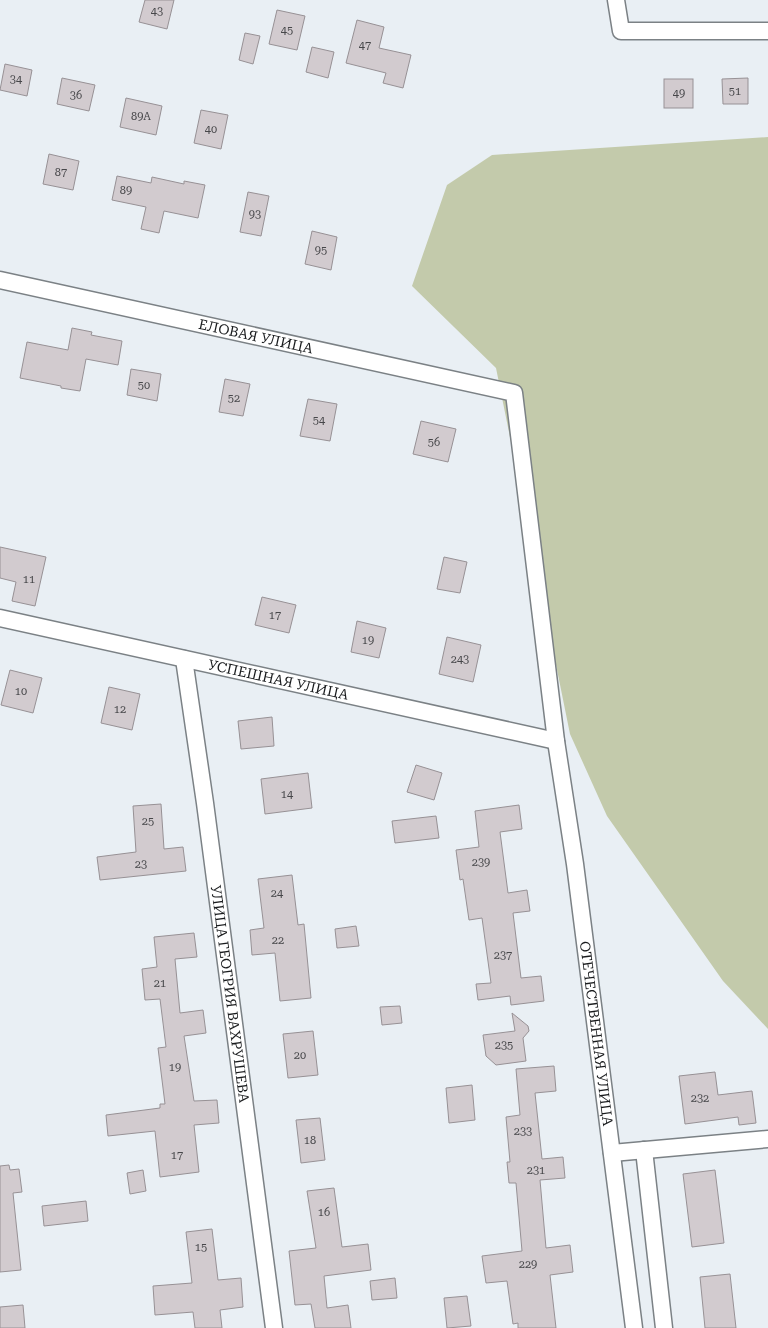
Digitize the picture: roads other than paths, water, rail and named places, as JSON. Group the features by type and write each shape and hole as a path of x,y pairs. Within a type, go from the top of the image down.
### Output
{"street":[{"path":"616,0 621,32 768,31"},
{"name":"ЕЛОВАЯ УЛИЦА","path":"0,280 514,393"},
{"name":"ОТЕЧЕСТВЕННАЯ УЛИЦА","path":"514,393 556,741 575,864 634,1328"},
{"name":"УСПЕШНАЯ УЛИЦА","path":"0,618 556,741"},
{"name":"УЛИЦА ГЕОГРИЯ ВАХРУШЕВА","path":"184,658 205,803 274,1328"},
{"path":"612,1152 768,1139"},
{"path":"644,1150 664,1328"}]}
